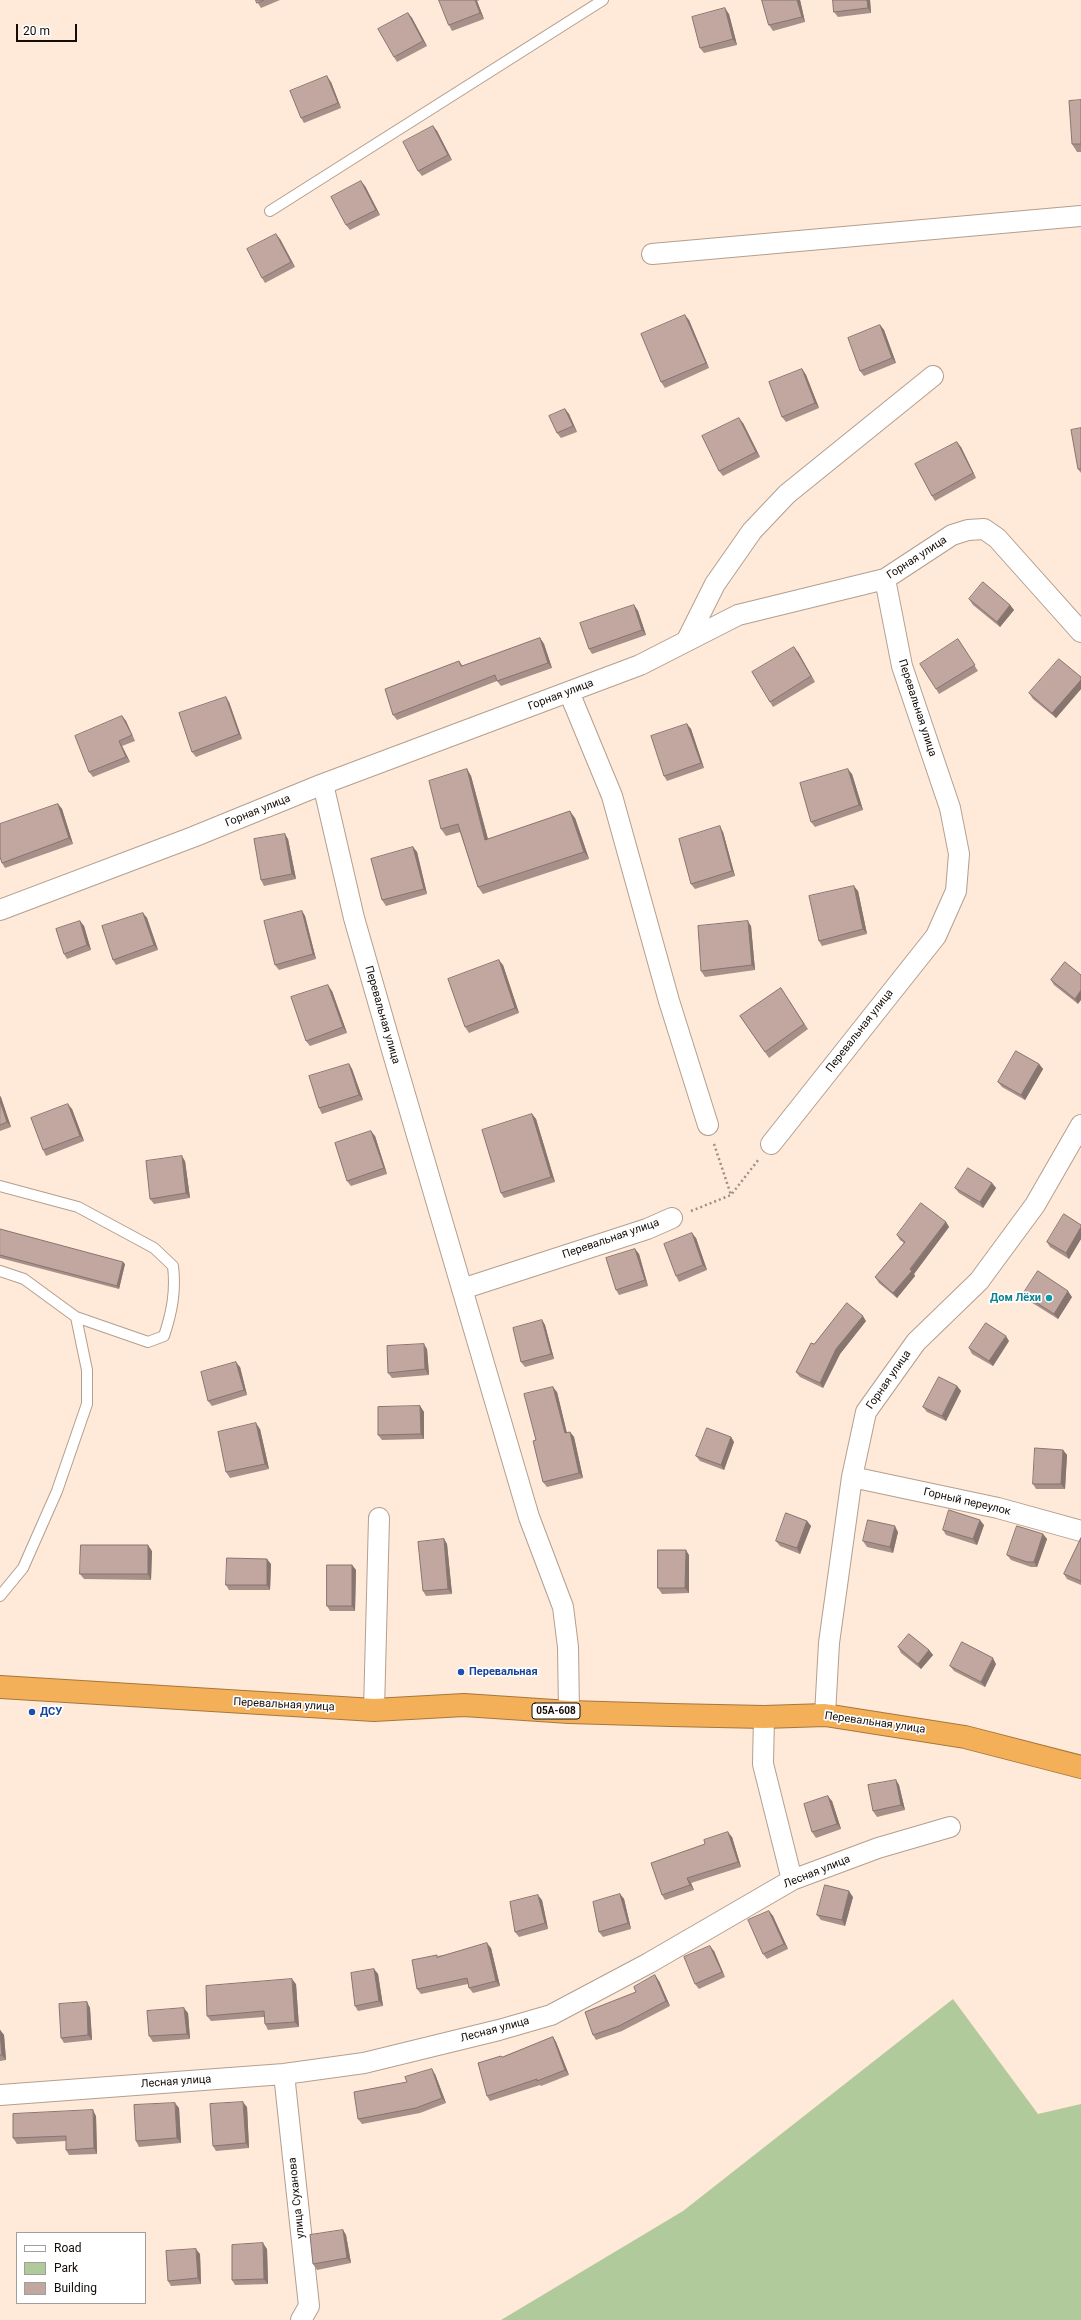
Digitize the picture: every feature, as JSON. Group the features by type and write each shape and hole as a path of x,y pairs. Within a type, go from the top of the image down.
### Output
{"highway":[{"name":"Перевальная улица","path":"0,1687 374,1710 464,1705 569,1712 764,1717 825,1715 964,1736 1081,1767"}],"street":[{"path":"652,254 1081,216"},
{"path":"687,640 715,584 752,531 787,494 933,376"},
{"name":"Горная улица","path":"0,910 193,837 323,784 640,665 687,640 738,616 885,579 952,535 968,530 984,529 997,538 1081,632"},
{"name":"Перевальная улица","path":"771,1144 936,936 956,890 960,854 950,808 902,666 885,579"},
{"path":"569,692 612,796 669,1001 708,1125"},
{"name":"Перевальная улица","path":"323,784 354,918 462,1289 529,1517 563,1607 568,1647 569,1712"},
{"name":"Горная улица","path":"825,1715 829,1643 852,1477 866,1412 916,1342 978,1281 1035,1205 1081,1125"},
{"name":"Перевальная улица","path":"462,1289 647,1229 672,1218"},
{"name":"Горный переулок","path":"852,1477 998,1508 1081,1531"},
{"path":"374,1710 379,1518"},
{"path":"764,1717 763,1764 792,1880"},
{"name":"Лесная улица","path":"0,2095 284,2074 364,2063 551,2015 649,1963 792,1880 878,1848 950,1827"},
{"name":"улица Суханова","path":"284,2074 309,2306 301,2320"}],"lane":[{"path":"270,211 603,0"},
{"path":"0,1186 78,1207 154,1248 173,1266 176,1286 171,1317 164,1336 148,1342 76,1318 24,1279 0,1271"},
{"path":"0,1596 23,1568 57,1491 87,1404 87,1370 76,1318"}],"path":[{"path":"708,1125 731,1195"},
{"path":"731,1195 771,1144"},
{"name":"Перевальная улица","path":"672,1218 731,1195"}],"green space":[{"path":"953,1999 1038,2114 1081,2104 1081,2320 501,2320 683,2211"}],"building":[{"path":"256,0 264,0 257,3"},
{"path":"439,0 475,0 480,13 449,25"},
{"path":"762,0 797,0 802,17 769,25"},
{"path":"833,0 867,0 868,8 834,12"},
{"path":"725,8 733,39 700,48 692,17"},
{"path":"408,13 423,41 394,57 378,29"},
{"path":"327,76 338,103 301,118 290,91"},
{"path":"1081,100 1081,144 1072,144 1069,101"},
{"path":"433,126 448,155 418,171 403,142"},
{"path":"361,181 376,210 346,225 331,197"},
{"path":"276,234 291,262 262,278 247,249"},
{"path":"685,315 706,363 661,382 641,334"},
{"path":"880,325 892,358 860,371 848,338"},
{"path":"802,369 815,403 782,417 769,382"},
{"path":"565,409 573,426 557,433 549,416"},
{"path":"739,418 756,452 719,471 702,436"},
{"path":"1081,428 1081,469 1078,469 1071,430"},
{"path":"957,442 973,473 932,496 915,464"},
{"path":"983,582 1010,605 997,622 969,599"},
{"path":"634,605 642,630 589,649 580,623"},
{"path":"540,638 548,663 497,681 495,675 393,715 385,689 459,661 461,666"},
{"path":"958,639 975,665 936,689 920,664"},
{"path":"794,647 811,676 770,702 752,672"},
{"path":"1059,659 1081,677 1081,680 1052,713 1029,693"},
{"path":"226,697 239,734 192,752 179,713"},
{"path":"122,716 132,735 119,741 126,757 89,772 75,736"},
{"path":"687,724 701,763 664,776 651,736"},
{"path":"467,769 485,840 570,811 584,852 478,887 458,824 441,829 429,781"},
{"path":"848,769 859,805 811,822 800,783"},
{"path":"58,804 69,838 2,863 0,857 0,824"},
{"path":"720,826 732,871 691,884 679,839"},
{"path":"285,834 292,874 261,880 254,839"},
{"path":"413,847 424,889 382,900 371,859"},
{"path":"854,886 863,929 819,941 809,896"},
{"path":"302,911 313,954 275,965 264,921"},
{"path":"143,913 154,945 113,960 102,926"},
{"path":"80,921 87,945 64,954 56,929"},
{"path":"748,921 752,965 701,971 698,926"},
{"path":"499,960 515,1008 465,1027 448,979"},
{"path":"1065,962 1081,975 1081,990 1075,999 1051,980"},
{"path":"328,985 343,1027 306,1041 291,997"},
{"path":"781,988 804,1024 765,1052 740,1016"},
{"path":"1016,1051 1039,1064 1021,1095 998,1082"},
{"path":"349,1064 359,1095 319,1108 309,1076"},
{"path":"0,1101 7,1122 0,1125"},
{"path":"68,1104 80,1136 43,1150 31,1118"},
{"path":"532,1114 551,1177 501,1193 482,1130"},
{"path":"371,1131 384,1168 347,1181 335,1143"},
{"path":"182,1156 186,1193 150,1199 146,1161"},
{"path":"968,1168 992,1183 980,1202 955,1188"},
{"path":"921,1203 946,1222 910,1269 912,1271 893,1293 875,1277 905,1242 897,1235"},
{"path":"1064,1214 1081,1225 1066,1253 1047,1242"},
{"path":"0,1229 123,1262 117,1286 0,1255"},
{"path":"692,1233 703,1265 676,1276 664,1244"},
{"path":"635,1249 645,1280 616,1290 606,1258"},
{"name":"Дом Лёхи","path":"1038,1271 1068,1291 1054,1314 1023,1294"},
{"path":"847,1303 863,1316 836,1349 820,1383 796,1372 811,1343 814,1344"},
{"path":"542,1320 551,1354 521,1362 513,1328"},
{"path":"986,1323 1006,1336 989,1361 969,1348"},
{"path":"424,1344 425,1369 388,1373 387,1346"},
{"path":"236,1362 244,1390 208,1401 201,1372"},
{"path":"939,1377 957,1386 942,1416 923,1407"},
{"path":"553,1387 565,1433 570,1432 579,1473 543,1482 533,1441 536,1440 524,1394"},
{"path":"420,1406 421,1434 378,1435 378,1407"},
{"path":"256,1423 265,1464 226,1472 218,1432"},
{"path":"707,1428 731,1437 721,1465 696,1456"},
{"path":"1035,1448 1063,1450 1061,1484 1033,1484"},
{"path":"949,1510 980,1520 973,1539 943,1530"},
{"path":"786,1513 807,1521 797,1548 776,1541"},
{"path":"868,1520 895,1526 890,1547 863,1541"},
{"path":"1017,1526 1043,1534 1034,1562 1027,1562 1007,1555"},
{"path":"1081,1538 1081,1581 1064,1574"},
{"path":"444,1539 448,1589 423,1591 418,1542"},
{"path":"81,1545 148,1545 148,1574 80,1574"},
{"path":"658,1550 686,1550 685,1588 658,1588"},
{"path":"227,1558 267,1559 267,1585 226,1585"},
{"path":"327,1565 352,1565 352,1606 327,1606"},
{"path":"909,1634 929,1650 918,1664 898,1647"},
{"path":"962,1642 993,1658 981,1682 950,1666"},
{"path":"896,1780 901,1805 873,1811 868,1785"},
{"path":"828,1796 837,1824 812,1832 804,1804"},
{"path":"728,1832 738,1862 687,1878 690,1885 662,1895 651,1863 705,1844 704,1840"},
{"path":"825,1885 849,1891 842,1920 817,1915"},
{"path":"620,1894 628,1923 599,1932 593,1902"},
{"path":"538,1895 545,1923 515,1932 510,1902"},
{"path":"769,1911 784,1944 763,1954 748,1920"},
{"path":"487,1943 496,1981 469,1988 467,1978 417,1989 412,1960 437,1955 437,1957"},
{"path":"710,1946 722,1972 695,1984 684,1957"},
{"path":"374,1969 379,2001 355,2006 351,1973"},
{"path":"655,1975 666,2001 619,2026 593,2035 585,2012 636,1992 634,1987"},
{"path":"292,1979 295,2022 265,2024 264,2011 207,2016 206,1986"},
{"path":"87,2002 88,2035 61,2038 59,2004"},
{"path":"184,2008 187,2034 149,2036 147,2011"},
{"path":"0,2031 2,2055 0,2055"},
{"path":"553,2037 565,2070 537,2081 537,2079 487,2096 478,2063 501,2056 502,2057"},
{"path":"432,2069 442,2098 416,2108 358,2119 354,2092 407,2082 405,2077"},
{"path":"243,2102 246,2143 213,2146 210,2104"},
{"path":"175,2103 177,2138 136,2141 134,2105"},
{"path":"93,2110 94,2148 66,2150 66,2136 13,2138 13,2114"},
{"path":"343,2230 347,2258 313,2264 310,2235"},
{"path":"263,2243 264,2279 232,2280 232,2245"},
{"path":"196,2249 198,2278 168,2281 166,2251"}],"place":[{"name":"Дом Лёхи","path":"1049,1298"},
{"name":"Перевальная","path":"461,1672"},
{"name":"ДСУ","path":"32,1712"}]}
